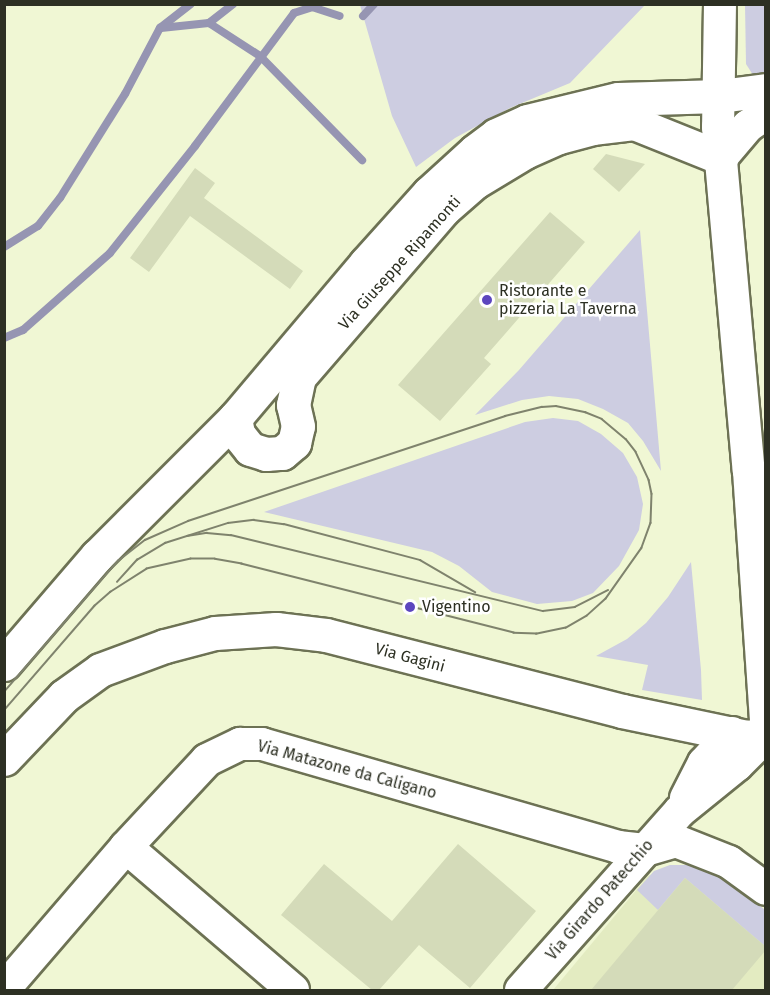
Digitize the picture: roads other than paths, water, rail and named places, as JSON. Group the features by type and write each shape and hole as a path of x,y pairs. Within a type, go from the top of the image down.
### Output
{"street":[{"path":"720,4 721,158 750,483 765,720"},
{"name":"Via Giuseppe Ripamonti","path":"4,664 97,556 235,418 365,264 429,193 496,135 527,122 618,99 720,96 765,90"},
{"path":"721,158 748,126 765,114"},
{"name":"Via Giuseppe Ripamonti","path":"235,418 238,434 250,449 266,454 282,453 294,442 298,426 293,405 299,377 444,209 475,183 525,152 559,137 592,128 634,123 721,158"},
{"name":"Via Gagini","path":"4,759 64,696 100,670 165,646 215,633 276,629 326,635 556,696 746,736 765,736"},
{"name":"Via Girardo Patecchio","path":"680,811 704,763 732,733"},
{"name":"Via Girardo Patecchio","path":"521,990 680,811 736,765 765,736"},
{"name":"Via Matazone da Caligano","path":"4,989 126,847 207,760 223,750 240,744 273,748 618,847 645,850"},
{"path":"645,850 676,841 729,862 765,889"},
{"path":"126,847 293,990"}],"waterway":[{"path":"4,247 38,226 60,198 125,94 160,28 191,4"},
{"path":"161,28 209,23 233,4"},
{"path":"363,16 374,4"},
{"path":"4,338 23,330 110,253 195,146 294,13 312,7 340,16"},
{"path":"209,23 260,56 362,160"}],"tram line":[{"path":"4,692 118,561 145,540 188,521 505,416 556,406 585,412 602,419 626,439 636,452 649,480 652,494 651,523 642,548 606,599 587,616 566,628 537,634 514,633 242,564 215,559 191,559 147,569 111,592 95,606 4,711"},
{"path":"117,582 137,560 165,543 228,523 254,520 284,524 420,560 475,592"},
{"path":"187,536 207,533 231,535 543,611 575,607 608,590"}],"place":[{"name":"Ristorante e pizzeria La Taverna","path":"487,300"},
{"name":"Vigentino","path":"410,607"}]}
